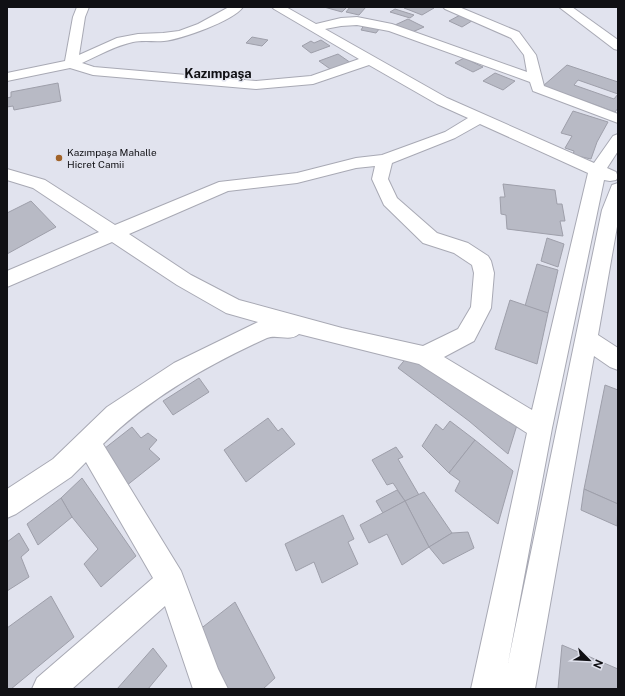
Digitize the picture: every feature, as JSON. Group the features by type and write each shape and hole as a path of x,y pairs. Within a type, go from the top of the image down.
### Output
{"street":[{"path":"71,64 79,17 83,7"},
{"path":"7,77 71,64 109,45 132,38 164,36 188,31 221,17 237,7"},
{"path":"278,7 442,101 479,118 612,159 609,204 586,339 519,689"},
{"path":"450,7 515,35 530,55 538,88 618,119"},
{"path":"565,7 618,46"},
{"path":"314,28 341,22 357,21 392,28 536,80"},
{"path":"71,64 94,72 256,85 313,80 369,60"},
{"path":"7,279 225,186 297,178 356,163 384,160 450,135 479,118"},
{"path":"384,160 380,179 390,201 430,238 461,248 481,261 484,273 481,308 466,335 424,356"},
{"path":"7,174 39,184 184,280 233,307 424,356 540,428"},
{"path":"487,689 540,428 609,204"},
{"path":"7,505 62,468 116,415 182,370 267,328 320,330"},
{"path":"586,339 618,360"},
{"path":"88,442 172,580 205,678 212,689"},
{"path":"48,689 172,580"}],"building":[{"path":"324,7 347,7 342,12"},
{"path":"350,7 366,7 359,15 346,12"},
{"path":"404,8 434,8 422,15"},
{"path":"395,9 414,15 410,18 390,12"},
{"path":"462,14 475,19 462,27 449,21"},
{"path":"408,19 424,27 410,33 395,25"},
{"path":"364,25 380,28 376,33 361,30"},
{"path":"252,37 268,40 262,46 246,43"},
{"path":"321,40 330,46 311,53 302,46 311,41 314,43"},
{"path":"338,54 351,63 333,71 319,61"},
{"path":"464,58 483,67 473,72 455,63"},
{"path":"567,65 618,82 618,94 618,108 615,112 543,86","holes":["578,80 618,94 614,99 574,85"]},
{"path":"495,73 515,81 503,90 483,81"},
{"path":"58,83 61,101 14,110 13,106 7,107 7,98 11,97 11,92"},
{"path":"573,111 608,122 597,142 591,159 573,155 574,151 565,148 572,136 561,133"},
{"path":"503,184 555,190 557,204 562,204 565,221 560,221 563,236 507,229 506,215 501,214 500,197 505,197"},
{"path":"31,201 56,227 7,254 7,213"},
{"path":"547,238 564,244 558,267 541,261"},
{"path":"537,264 558,270 548,313 525,306"},
{"path":"510,300 548,313 537,364 495,349"},
{"path":"408,356 517,425 508,454 469,421 398,368"},
{"path":"199,378 209,392 173,415 163,401"},
{"path":"605,385 618,390 618,504 584,489"},
{"path":"268,418 278,431 282,428 295,444 246,482 224,450"},
{"path":"450,421 475,440 449,473 422,446 436,424 443,430"},
{"path":"132,427 141,438 148,433 157,440 149,449 160,459 126,486 100,452"},
{"path":"475,440 513,471 498,524 455,491 460,481 449,473"},
{"path":"396,447 403,457 398,459 419,495 405,501 393,483 387,485 372,460"},
{"path":"82,478 136,556 101,587 84,564 98,549 72,517 61,498"},
{"path":"584,489 618,504 617,526 581,510"},
{"path":"397,490 405,501 383,513 376,501"},
{"path":"424,492 452,533 429,547 405,501"},
{"path":"61,498 72,517 38,545 27,524"},
{"path":"405,501 429,547 402,565 387,534 369,543 360,525"},
{"path":"343,515 354,539 348,542 358,564 322,583 314,562 296,571 285,544"},
{"path":"468,532 474,548 443,564 429,547 452,533"},
{"path":"19,533 29,550 21,557 29,577 7,591 7,542"},
{"path":"51,596 74,637 11,689 7,689 7,628"},
{"path":"235,602 275,678 263,689 228,689 199,630"},
{"path":"562,645 618,669 618,689 558,689"},
{"path":"153,648 167,666 148,689 117,689"}],"place":[{"name":"Kazımpaşa Mahalle Hicret Camii","path":"59,158"}],"district":[{"name":"Kazımpaşa","path":"218,73"}]}
